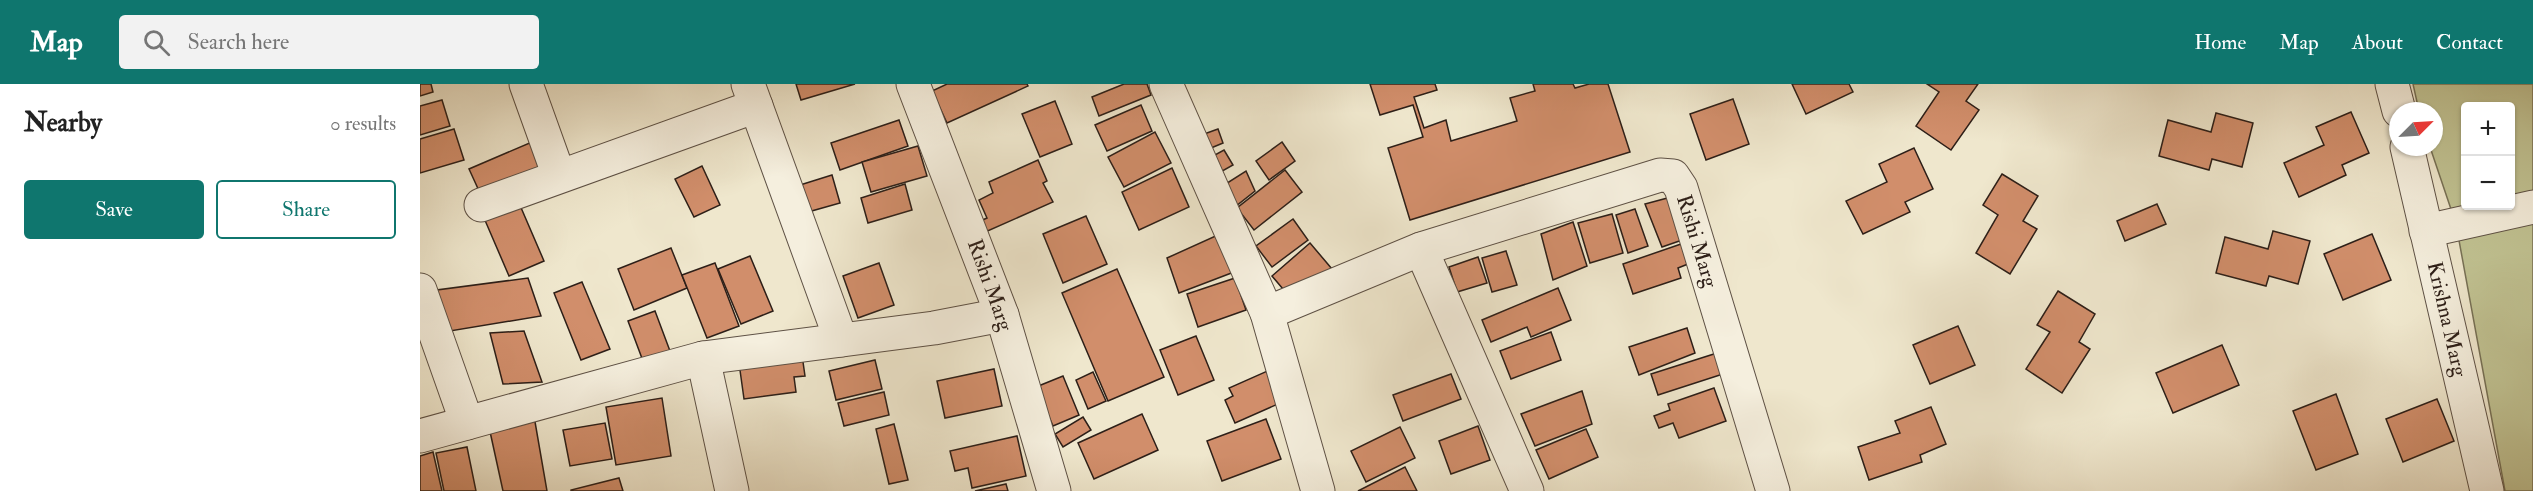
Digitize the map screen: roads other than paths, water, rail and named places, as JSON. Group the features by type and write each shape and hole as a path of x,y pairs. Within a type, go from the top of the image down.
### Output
{"street":[{"path":"526,84 559,176"},
{"name":"Rishi Marg","path":"912,84 1002,315 1054,491"},
{"path":"1166,84 1267,313 1318,491"},
{"path":"2392,84 2397,102"},
{"path":"481,205 559,176 752,95 841,340"},
{"name":"Krishna Marg","path":"2409,156 2487,491"},
{"name":"Rishi Marg","path":"1267,313 1421,249 1660,175 1672,176 1681,188 1773,491"},
{"path":"2426,231 2533,207"},
{"path":"1421,249 1527,491"},
{"path":"420,290 467,423"},
{"path":"420,436 703,358 934,328 1002,315"},
{"path":"703,358 732,491"}]}
